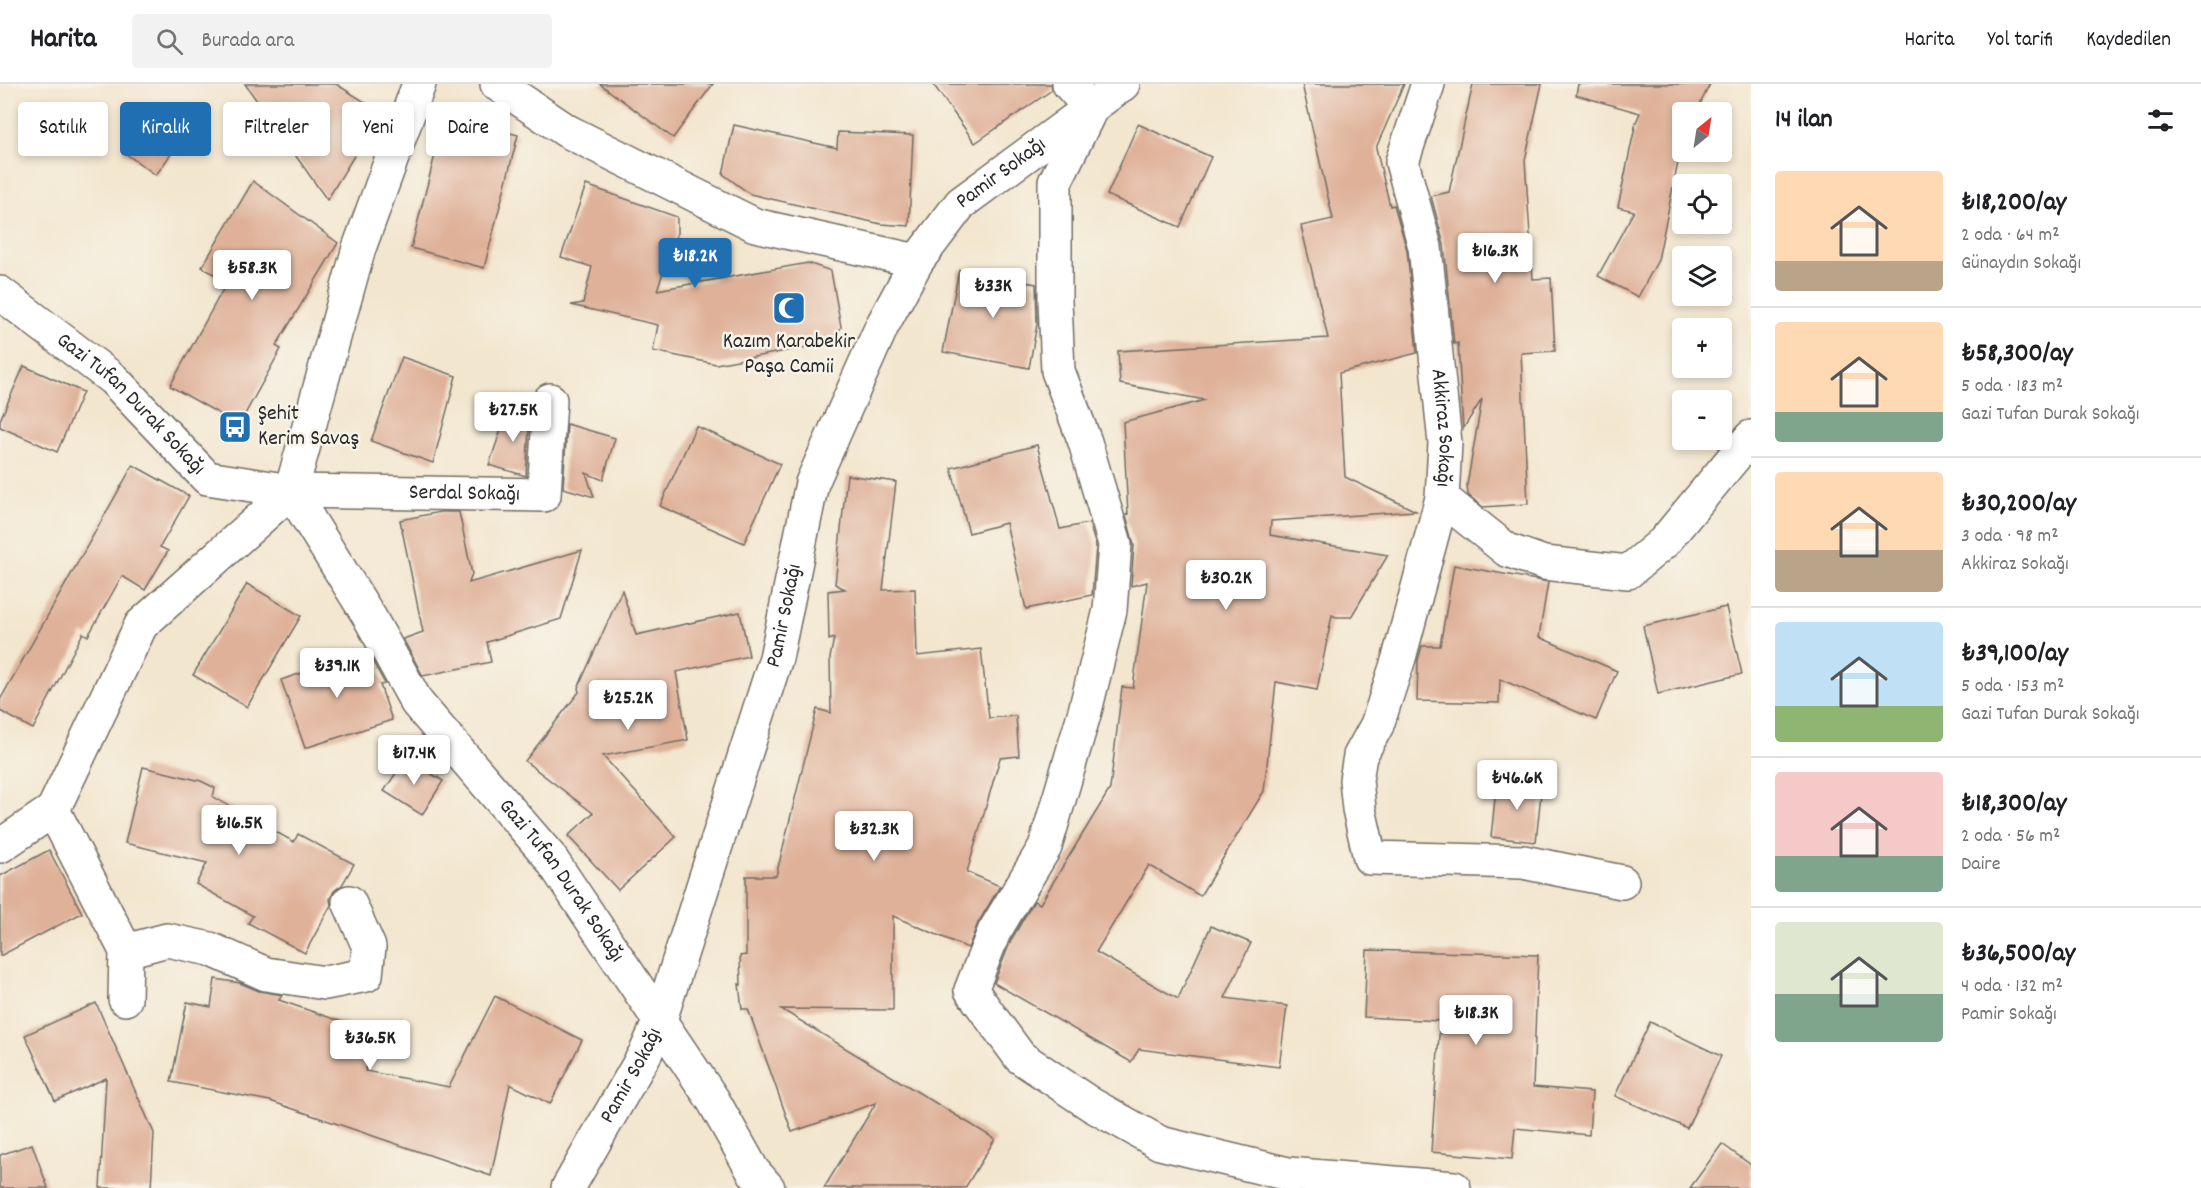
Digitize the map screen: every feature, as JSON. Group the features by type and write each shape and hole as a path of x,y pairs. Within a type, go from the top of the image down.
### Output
{"street":[{"path":"0,846 53,810 141,625 291,491 359,248 419,84"},
{"path":"497,84 567,131 755,225 917,261"},
{"path":"1069,84 1091,109 1055,183 1055,301 1058,371 1085,442 1115,544 1110,610 1085,711 1046,847 994,932 971,990 1020,1057 1092,1105 1160,1143 1288,1174 1454,1188"},
{"name":"Pamir Sokağı","path":"568,1188 646,1052 660,1020 776,658 812,483 882,326 917,261 961,203 1123,84"},
{"name":"Akkiraz Sokağı","path":"1428,84 1402,162 1425,247 1445,443 1442,498 1507,550 1544,563 1628,572 1664,542 1751,437"},
{"name":"Gazi Tufan Durak Sokağı","path":"0,293 114,379 207,478 291,491 370,618 417,703 549,856 713,1101 753,1171 768,1188"},
{"name":"Serdal Sokağı","path":"291,491 544,495 550,400"},
{"path":"1442,498 1400,658 1377,725 1360,756 1356,780 1359,809 1370,858 1522,862 1622,882"},
{"path":"53,810 126,951 125,999"},
{"path":"126,951 167,940 210,949 266,974 325,983 366,975 369,947 349,902"}],"building":[{"path":"245,84 336,84 365,102 342,102 342,156 354,156 327,200 296,156 330,156 330,102 258,102"},
{"path":"600,84 713,84 673,138"},
{"path":"933,84 1051,84 1052,90 975,143"},
{"path":"1302,84 1404,84 1376,148 1390,206 1394,205 1407,250 1417,353 1339,373 1345,477 1416,511 1271,521 1270,535 1388,555 1351,617 1332,615 1317,690 1276,682 1264,791 1200,896 1149,865 1096,952 1178,999 1211,926 1251,943 1225,998 1287,1006 1279,1067 1139,1049 1131,1062 994,983 1011,940 1034,901 1040,904 1110,789 1122,687 1133,688 1147,582 1131,586 1134,545 1126,515 1128,514 1123,422 1205,400 1120,384 1118,351 1328,338 1301,226 1333,219"},
{"path":"1473,84 1542,84 1525,160 1533,279 1551,278 1555,351 1521,353 1528,504 1483,507 1468,495 1467,485 1482,399 1463,429 1458,343 1454,344 1444,245 1431,196 1449,192"},
{"path":"1578,84 1710,84 1701,102 1672,102 1672,162 1678,162 1676,174 1672,174 1672,192 1658,260 1638,297 1598,276 1634,211 1618,207 1636,122 1640,113 1576,95"},
{"path":"1138,124 1211,157 1180,227 1107,195"},
{"path":"734,125 837,148 838,132 913,135 909,226 881,224 750,194 723,174"},
{"path":"510,133 518,135 484,268 411,248 435,156 510,156"},
{"path":"129,156 170,156 156,175"},
{"path":"253,181 338,243 276,346 281,349 239,425 170,386 227,282 202,267"},
{"path":"586,185 677,217 677,233 657,290 808,263 831,271 841,327 834,342 716,364 653,351 658,325 571,305 583,303 592,267 561,257"},
{"path":"959,270 1036,284 1037,324 1029,368 943,352"},
{"path":"402,357 456,376 433,463 371,441"},
{"path":"24,366 83,392 57,452 0,427 0,420"},
{"path":"509,406 530,412 526,476 489,465"},
{"path":"567,424 615,438 603,480 586,473 594,497 563,488"},
{"path":"696,426 780,464 744,543 660,506"},
{"path":"1037,445 1060,529 1089,523 1096,546 1092,595 1026,609 1006,523 969,533 951,468"},
{"path":"133,465 189,496 160,547 168,551 145,590 122,576 88,636 83,633 33,729 0,711 0,700"},
{"path":"847,475 896,482 883,590 915,589 917,656 981,649 989,718 1016,716 1019,756 1000,758 967,872 1000,886 978,923 968,948 893,916 893,1010 781,1009 995,1139 965,1188 824,1188 876,1103 792,1132 748,1009 742,1009 739,984 741,985 740,956 746,955 746,876 776,876 817,709 831,713 830,658 834,638 829,640 828,591 845,589 835,584"},
{"path":"440,512 459,512 472,574 469,583 582,550 561,619 487,642 491,662 423,676 403,639 423,632 400,520"},
{"path":"1454,565 1548,582 1539,637 1617,671 1596,720 1500,679 1499,703 1417,701 1418,660 1422,646 1440,646"},
{"path":"247,584 301,616 247,707 193,675"},
{"path":"622,590 636,635 740,612 749,656 676,672 688,740 603,756 676,837 618,890 568,836 593,813 525,761 579,692 578,688"},
{"path":"1726,607 1742,674 1658,694 1643,626"},
{"path":"367,651 385,684 380,685 392,720 305,748 281,680"},
{"path":"406,758 443,781 422,815 384,791"},
{"path":"143,767 201,781 215,788 213,797 294,842 298,834 354,864 342,885 334,891 330,899 331,905 305,953 248,923 253,916 196,884 207,863 125,843"},
{"path":"1497,779 1542,784 1536,842 1491,837"},
{"path":"49,850 82,913 0,956 0,876"},
{"path":"1367,950 1538,955 1533,1087 1592,1092 1589,1135 1515,1128 1512,1159 1431,1152 1440,1021 1364,1017"},
{"path":"215,979 240,983 259,991 282,995 279,1000 377,1034 365,1071 449,1087 495,996 582,1040 550,1104 510,1084 491,1176 270,1101 171,1082 187,1002 211,1007"},
{"path":"96,1003 154,1133 151,1188 100,1188 106,1078 55,1101 25,1035"},
{"path":"1650,1022 1721,1056 1687,1128 1615,1096"},
{"path":"32,1144 48,1188 0,1188 0,1155"},
{"path":"1722,1144 1751,1165 1751,1188 1690,1188"}],"place":[{"name":"Kazım Karabekir Paşa Camii","path":"789,308"},
{"name":"Şehit Kerim Savaş","path":"235,427"}]}
